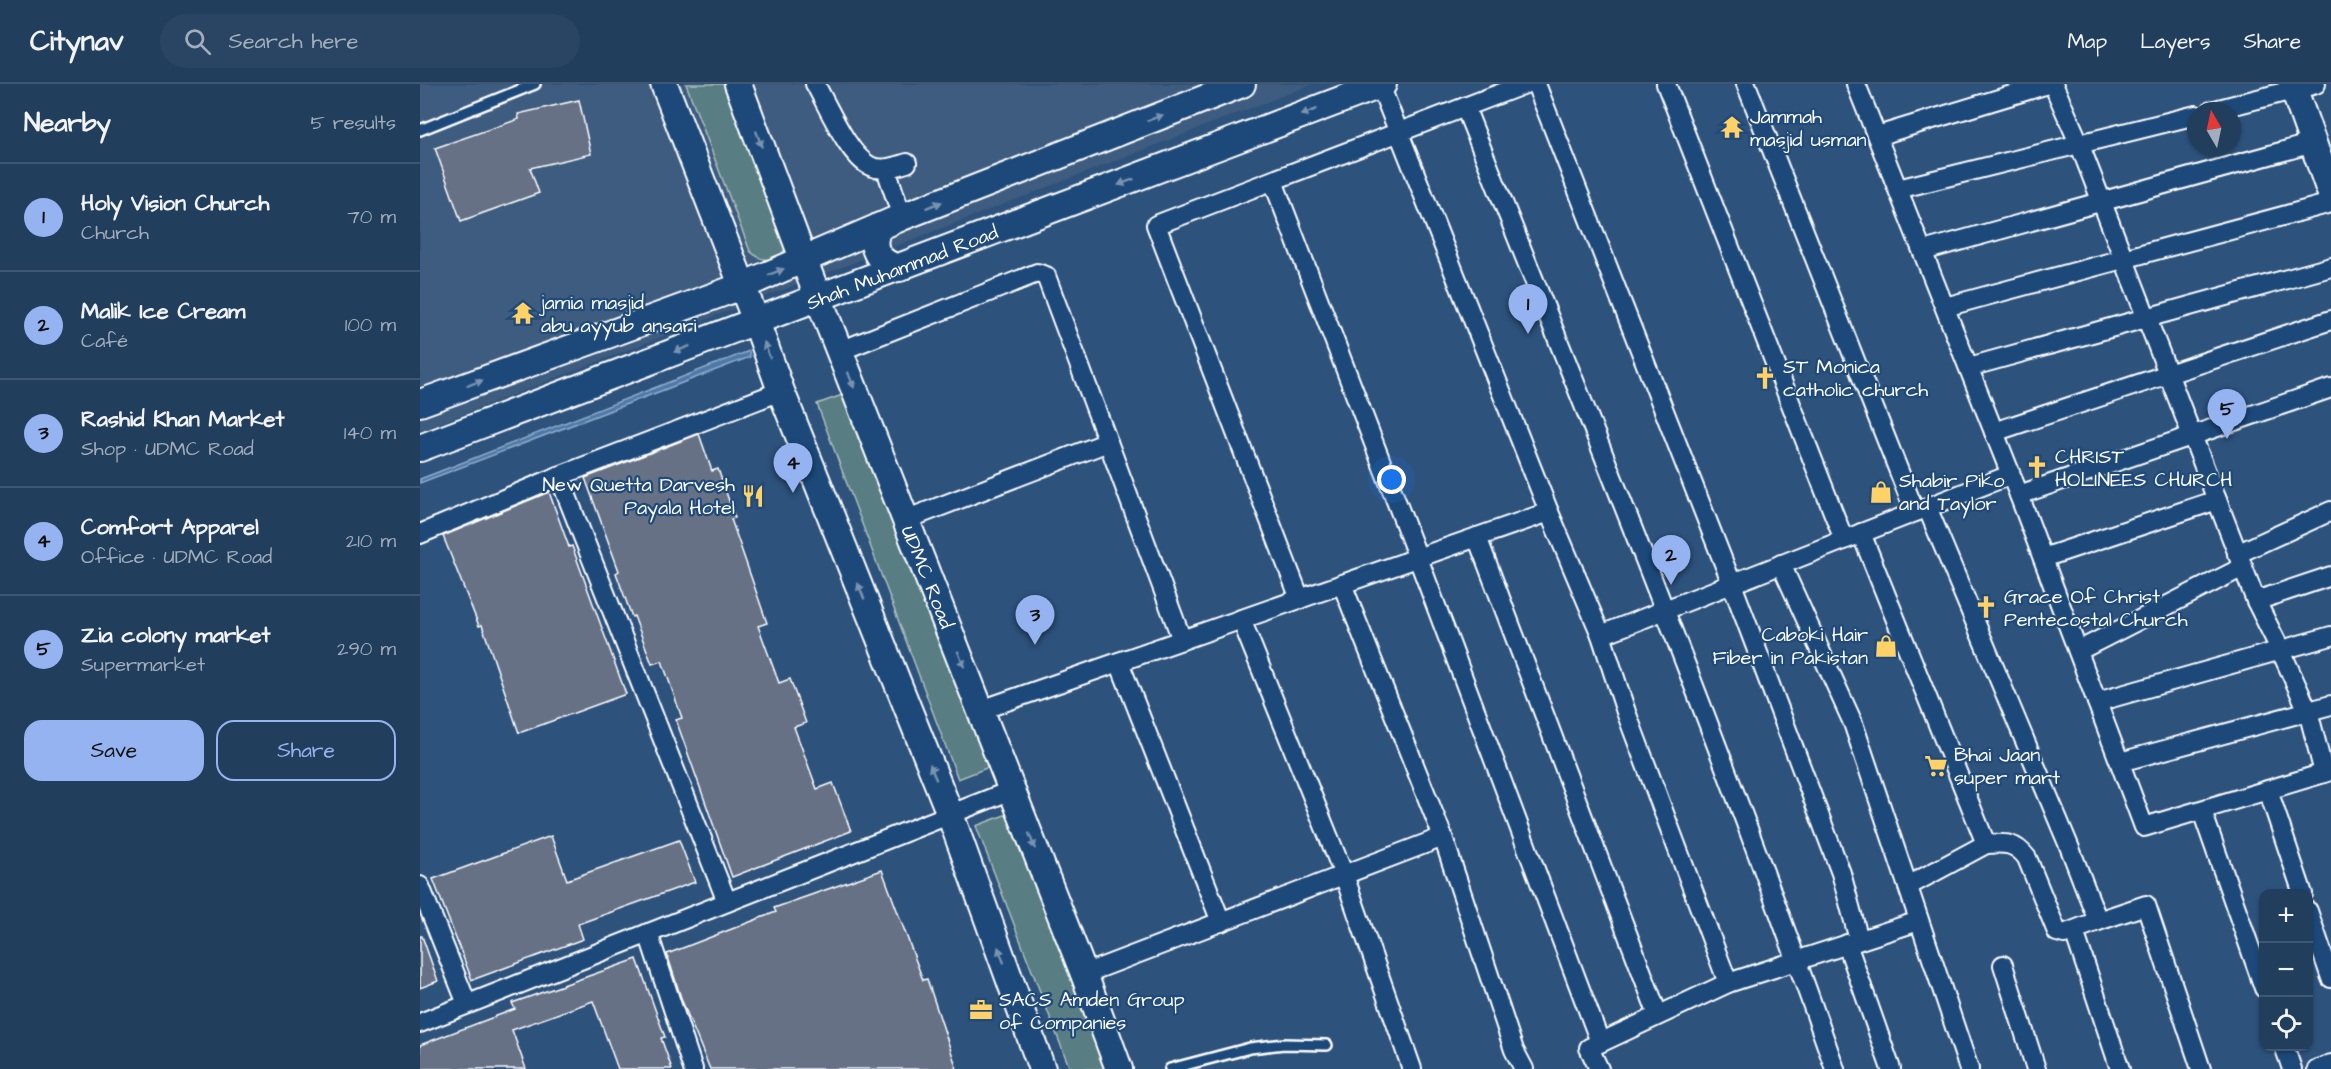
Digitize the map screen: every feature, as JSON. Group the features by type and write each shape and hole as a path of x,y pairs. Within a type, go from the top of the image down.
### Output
{"main road":[{"path":"664,84 781,391 950,814 1042,1069"},
{"name":"UDMC Road","path":"738,84 804,261 1084,974 1119,1069"},
{"name":"Shah Muhammad Road","path":"420,403 742,286 891,222 1242,84"},
{"name":"Shah Muhammad Road","path":"420,448 1381,85"},
{"path":"2301,86 2313,143 2331,194"},
{"path":"891,222 874,241 878,257 884,263 900,268"},
{"path":"704,298 717,300 726,310 728,323 722,333"}],"street":[{"path":"815,84 851,147 871,167 886,169 907,163"},
{"path":"1300,599 1156,225 1525,84"},
{"path":"1536,84 1841,873 1853,942 1891,1069"},
{"path":"1666,84 1852,536 1986,844"},
{"path":"1746,84 1921,509 2065,835 2098,921"},
{"path":"1856,84 2019,495 2144,827 2327,772 2308,711 2256,600 2079,143 2053,84"},
{"path":"1876,136 2048,84"},
{"path":"1381,85 1397,133 1549,512 1601,635 1626,712 1728,983"},
{"path":"2241,103 2301,86"},
{"path":"1465,107 1665,610 1797,960 1835,1069"},
{"path":"1898,189 2187,117"},
{"path":"1923,251 2313,143"},
{"path":"886,169 891,222"},
{"path":"1273,181 1600,1042"},
{"path":"1945,307 2331,203"},
{"path":"1969,367 2146,320 2331,267"},
{"path":"840,351 1041,273 1046,276 1182,640"},
{"path":"1994,432 2331,320"},
{"path":"2019,495 2331,388"},
{"path":"420,534 559,476 781,391"},
{"path":"905,520 1108,442"},
{"path":"1601,635 2010,475"},
{"path":"559,476 727,902"},
{"path":"2043,558 2217,500"},
{"path":"2078,651 2331,511"},
{"path":"981,710 1549,512"},
{"path":"1477,537 1658,1015"},
{"path":"1781,564 1853,723 1969,1069"},
{"path":"2256,600 2331,576"},
{"path":"1342,584 1443,837 1514,1050 1524,1069"},
{"path":"1241,619 1344,875 1412,1069"},
{"path":"2097,702 2331,636"},
{"path":"1119,662 1221,922"},
{"path":"2120,762 2331,705"},
{"path":"420,1023 1012,790"},
{"path":"2268,790 2301,889"},
{"path":"2202,811 2259,974"},
{"path":"1084,974 1443,837"},
{"path":"1908,886 1986,844 2009,842 2020,849 2027,858 2057,932 2064,934 2074,931 2146,905 2201,1069"},
{"path":"420,886 467,1004"},
{"path":"1599,1069 1588,1048 1658,1015 1728,983 1919,921"},
{"path":"2313,926 2331,978"},
{"path":"2074,931 2120,1069"},
{"path":"648,933 693,1069"},
{"path":"2003,965 2036,1069"},
{"path":"2285,1051 2292,1069"},
{"path":"2317,1069 2331,1064"}],"lane":[{"path":"420,130 535,84"},
{"path":"1170,1069 1250,1048 1284,1044 1327,1045"}],"shaded area":[{"path":"420,84 1313,84 420,431"},
{"path":"749,351 750,357 420,483 420,479"}],"green space":[{"path":"686,84 726,84 788,242 777,257 761,258 750,251"},
{"path":"848,393 989,767 958,779 817,404"},
{"path":"1010,813 1109,1069 1070,1069 976,826"}],"building":[{"path":"579,100 591,154 530,168 539,193 461,221 435,148 519,119 518,114"},
{"path":"699,434 712,471 718,469 735,518 731,519 767,623 758,626 779,683 790,679 806,723 794,727 817,789 833,783 851,831 732,877 676,720 682,718 662,661 652,664 634,616 632,617 616,573 619,571 585,478"},
{"path":"549,492 569,547 572,546 626,694 519,733 482,625 479,626 443,536"},
{"path":"551,836 567,880 679,840 695,882 578,924 583,939 472,980 433,879"},
{"path":"882,870 923,980 927,979 957,1069 710,1069 682,1001 667,954 776,912 774,908"},
{"path":"420,936 422,936 438,981 420,988"},
{"path":"637,959 665,1037 661,1038 672,1069 618,1069 593,1001 512,1030 526,1069 420,1069 420,1045 515,1009 512,1003"}],"place":[{"name":"Jammah masjid usman","path":"1732,127"},
{"name":"jamia masjid abu ayyub ansari","path":"523,313"},
{"name":"Holy Vision Church","path":"1528,334"},
{"name":"ST Monica catholic church","path":"1765,378"},
{"name":"Zia colony market","path":"2227,439"},
{"name":"CHRIST HOLINEES CHURCH","path":"2037,467"},
{"name":"Shabir Piko and Taylor","path":"1881,492"},
{"name":"Comfort Apparel","path":"793,493"},
{"name":"New Quetta Darvesh Payala Hotel","path":"753,496"},
{"name":"Malik Ice Cream","path":"1671,585"},
{"name":"Grace Of Christ Pentecostal Church","path":"1986,607"},
{"name":"Rashid Khan Market","path":"1035,645"},
{"name":"Caboki Hair Fiber in Pakistan","path":"1886,646"},
{"name":"Bhai Jaan super mart","path":"1936,766"},
{"name":"SACS Amden Group of Companies","path":"981,1010"}]}
